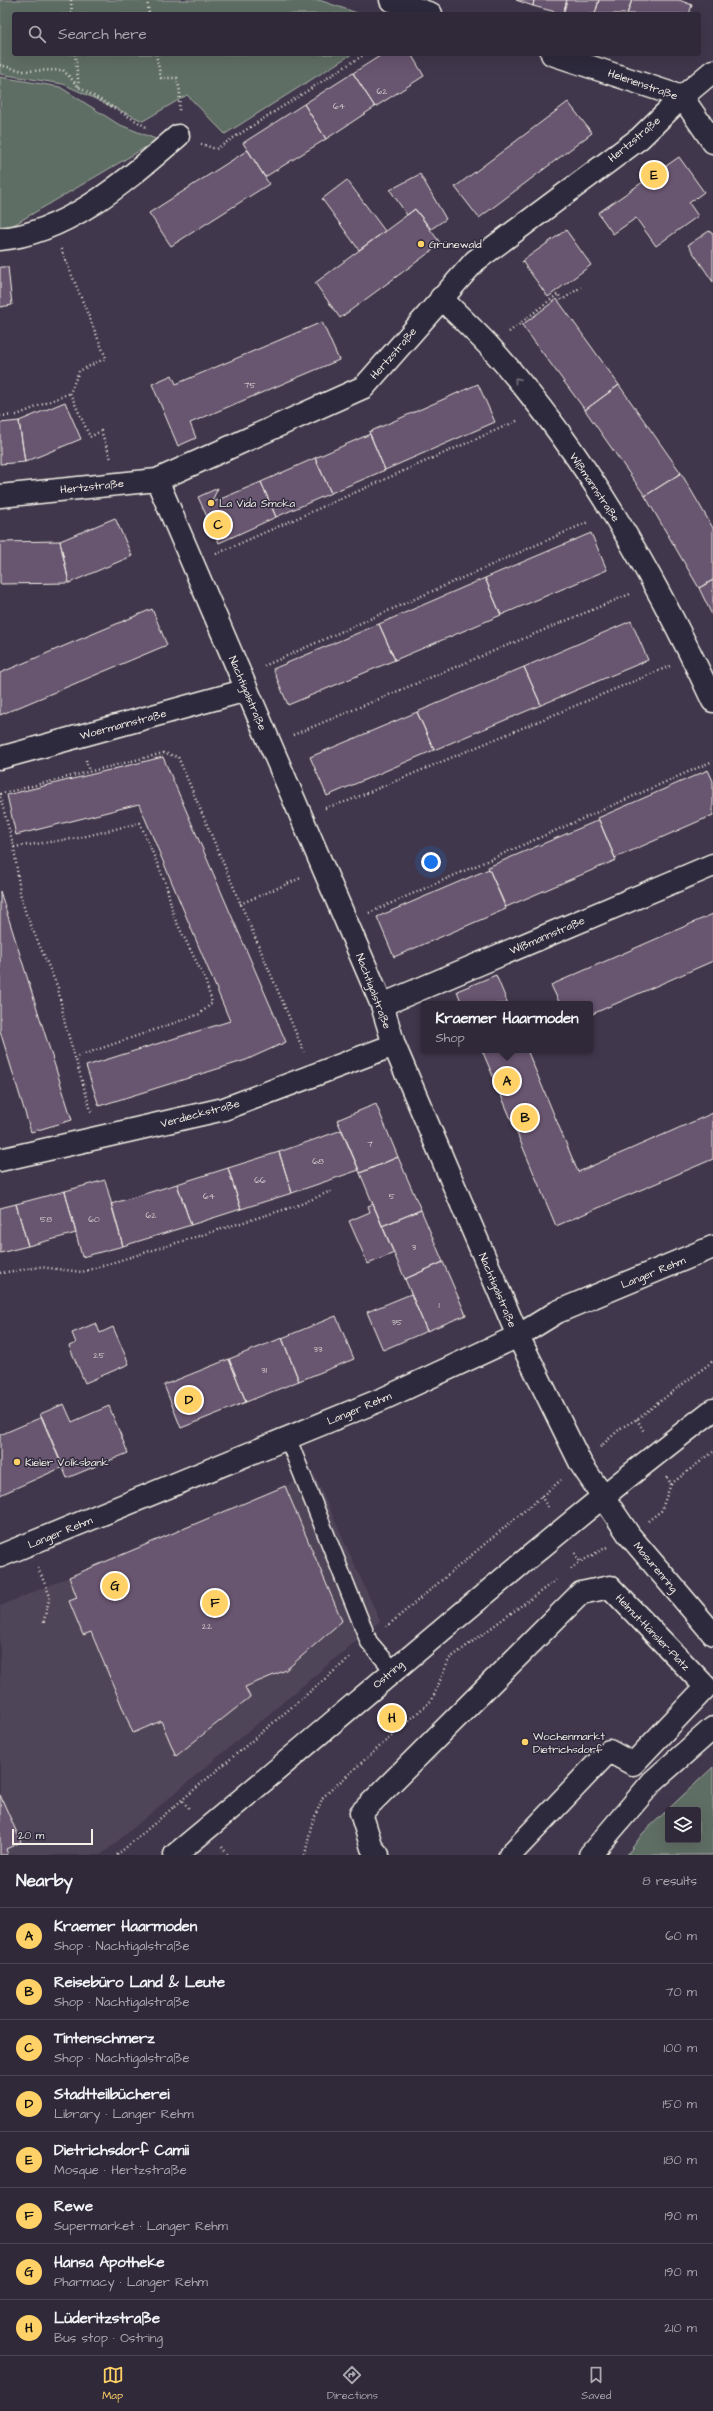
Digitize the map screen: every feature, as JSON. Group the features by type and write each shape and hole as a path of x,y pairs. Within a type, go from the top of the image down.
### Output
{"street":[{"path":"391,0 425,12"},
{"name":"Helenenstraße","path":"558,56 682,97 713,142"},
{"name":"Hertzstraße","path":"0,496 157,480 364,387 440,298 475,261 640,138 682,97 713,72"},
{"path":"0,239 15,237 51,226 117,188 178,136"},
{"name":"Wißmannstraße","path":"440,298 490,347 542,410 612,511 655,584 713,701"},
{"name":"Nachtigalstraße","path":"157,480 382,1005 394,1045 518,1336 581,1464 604,1496"},
{"name":"Woermannstraße","path":"0,758 244,683"},
{"name":"Wißmannstraße","path":"382,1005 713,865"},
{"name":"Verdieckstraße","path":"0,1160 224,1109 394,1045"},
{"name":"Langer Rehm","path":"0,1556 385,1398 518,1336 557,1312 713,1247"},
{"path":"604,1496 713,1410"},
{"name":"Masurenring","path":"604,1496 630,1535 713,1634"},
{"name":"Ostring","path":"175,1855 392,1670 604,1496"},
{"name":"Helmut-Hänsler-Platz","path":"378,1855 372,1848 360,1813 581,1593 610,1587 706,1687 633,1764 609,1751 510,1855"},
{"path":"590,1855 653,1781 713,1728"}],"lane":[{"path":"288,1439 369,1642 392,1670"}],"path":[{"path":"71,0 72,12"},
{"path":"147,0 149,12"},
{"path":"76,56 80,88"},
{"path":"156,56 161,78 177,78 180,92"},
{"path":"0,65 23,71 63,70 80,88 142,126 216,149 363,56"},
{"path":"0,416 17,415 70,393 79,371 106,358 51,226"},
{"path":"490,347 558,294 562,300 581,287"},
{"path":"70,393 90,437 101,431 112,460"},
{"path":"223,551 542,410"},
{"path":"244,683 612,511"},
{"path":"270,745 655,584"},
{"path":"331,806 348,801 692,657"},
{"path":"0,794 164,753 178,757 314,1074"},
{"path":"86,758 89,771"},
{"path":"346,923 713,761"},
{"path":"0,797 14,847 20,892 26,914 58,988 65,1024 99,1138"},
{"path":"14,847 78,838 140,824 166,884 174,917 205,979 212,1003 200,1014 76,1057"},
{"path":"240,904 297,879"},
{"path":"0,1273 40,1267 82,1272 299,1205 333,1190"},
{"path":"117,1855 541,1496 581,1464 621,1428 637,1419 713,1362"},
{"path":"671,1484 713,1452"},
{"path":"28,1545 50,1596 43,1624"},
{"path":"568,1571 580,1562"},
{"path":"305,1855 311,1826 323,1797 432,1700 449,1659 562,1576"}],"shaded area":[{"path":"314,1474 380,1621 101,1855 0,1855 0,1606"}],"green space":[{"path":"0,0 319,0 354,12 12,12 12,56 349,56 225,134 187,95 143,121 63,84 0,74"},
{"path":"0,77 60,87 118,124 158,140 10,227 0,226"},
{"path":"713,1767 713,1855 627,1855 643,1833 665,1812 665,1843 701,1843 701,1807 671,1807"}],"building":[{"path":"516,0 534,0 533,6"},
{"path":"534,0 567,0 564,12 556,12 533,6"},
{"path":"567,0 599,0 596,12 564,12"},
{"path":"599,0 632,0 628,12 596,12"},
{"path":"632,0 679,0 692,5 690,12 628,12"},
{"path":"380,56 412,56 424,76 375,107 353,73"},
{"path":"353,73 375,107 326,139 304,104"},
{"path":"568,102 592,133 479,218 455,187"},
{"path":"304,104 326,139 265,177 243,143"},
{"path":"248,150 269,184 171,246 149,213"},
{"path":"679,157 704,192 689,203 698,216 656,246 636,218 613,234 598,213"},
{"path":"420,174 446,219 431,229 415,209 407,215 390,190"},
{"path":"347,180 385,231 359,250 322,199"},
{"path":"415,209 441,244 340,318 315,283"},
{"path":"566,230 591,265 548,297 522,261"},
{"path":"709,231 713,234 713,282 688,245"},
{"path":"0,267 8,267 12,305 0,307"},
{"path":"557,299 619,385 585,410 522,325"},
{"path":"322,322 339,360 190,423 196,438 178,446 152,384 172,375 176,384"},
{"path":"478,384 495,422 385,470 369,432"},
{"path":"619,385 681,473 645,496 585,410"},
{"path":"65,402 81,439 25,462 19,421"},
{"path":"19,421 25,462 0,464 0,423"},
{"path":"370,434 385,470 331,493 315,458"},
{"path":"315,458 331,493 276,517 261,482"},
{"path":"681,473 713,528 713,580 699,588 645,496"},
{"path":"261,482 276,517 219,543 198,497 218,488 211,503"},
{"path":"115,518 132,556 69,583 60,541"},
{"path":"591,533 607,570 501,615 485,578"},
{"path":"60,541 69,583 0,584 0,542"},
{"path":"485,578 501,615 395,660 379,624"},
{"path":"713,580 713,617 699,588"},
{"path":"152,609 167,645 0,715 0,673"},
{"path":"631,621 648,660 541,705 524,667"},
{"path":"379,624 395,660 288,705 273,669"},
{"path":"524,667 541,705 434,750 417,712"},
{"path":"417,712 434,750 327,796 310,757"},
{"path":"163,757 286,1042 246,1060 99,1106 86,1066 230,1021 139,804 16,835 7,795"},
{"path":"708,770 713,781 713,815 615,858 598,818"},
{"path":"599,820 616,860 506,907 488,867"},
{"path":"489,869 506,909 394,957 377,917"},
{"path":"0,891 72,1120 31,1132 0,1031"},
{"path":"713,914 713,961 593,1014 593,1001 559,1001 551,985"},
{"path":"496,975 507,1001 461,1001 457,991"},
{"path":"483,1053 528,1053 578,1172 713,1113 713,1159 556,1226"},
{"path":"376,1104 398,1157 360,1173 337,1120"},
{"path":"342,1130 359,1170 292,1193 279,1152"},
{"path":"279,1152 292,1193 241,1209 228,1168"},
{"path":"398,1157 421,1210 382,1226 360,1173"},
{"path":"228,1168 241,1209 191,1225 177,1184"},
{"path":"105,1180 123,1246 82,1257 65,1191"},
{"path":"177,1184 191,1225 123,1246 111,1204"},
{"path":"65,1191 76,1233 28,1246 16,1204"},
{"path":"16,1204 28,1246 0,1253 0,1208"},
{"path":"373,1204 394,1253 368,1264 349,1221 370,1212 368,1206"},
{"path":"421,1210 443,1262 405,1279 382,1226"},
{"path":"443,1262 466,1315 427,1331 405,1279"},
{"path":"411,1294 427,1331 383,1350 367,1312"},
{"path":"336,1316 354,1359 299,1381 282,1338"},
{"path":"96,1323 100,1333 113,1327 129,1364 85,1383 69,1346 76,1343 72,1333"},
{"path":"282,1338 299,1381 246,1402 229,1359"},
{"path":"229,1359 246,1402 181,1428 164,1385"},
{"path":"64,1404 72,1422 109,1406 128,1453 67,1478 40,1414"},
{"path":"42,1417 63,1467 0,1495 0,1435"},
{"path":"285,1486 342,1621 286,1670 245,1687 250,1697 176,1756 161,1721 133,1733 91,1632 83,1635 69,1601 77,1598 69,1577"},
{"path":"0,1795 21,1842 6,1849 8,1855 0,1855"}],"place":[{"name":"Dietrichsdorf Camii","path":"654,175"},
{"name":"Grünewald","path":"421,244"},
{"name":"La Vida Smoka","path":"211,503"},
{"name":"Tintenschmerz","path":"218,525"},
{"name":"Kraemer Haarmoden","path":"507,1081"},
{"name":"Reisebüro Land & Leute","path":"525,1118"},
{"name":"Stadtteilbücherei","path":"189,1400"},
{"name":"Kieler Volksbank","path":"17,1462"},
{"name":"Hansa Apotheke","path":"115,1586"},
{"name":"Rewe","path":"215,1603"},
{"name":"Lüderitzstraße","path":"392,1718"},
{"name":"Wochenmarkt Dietrichsdorf","path":"525,1742"}]}
